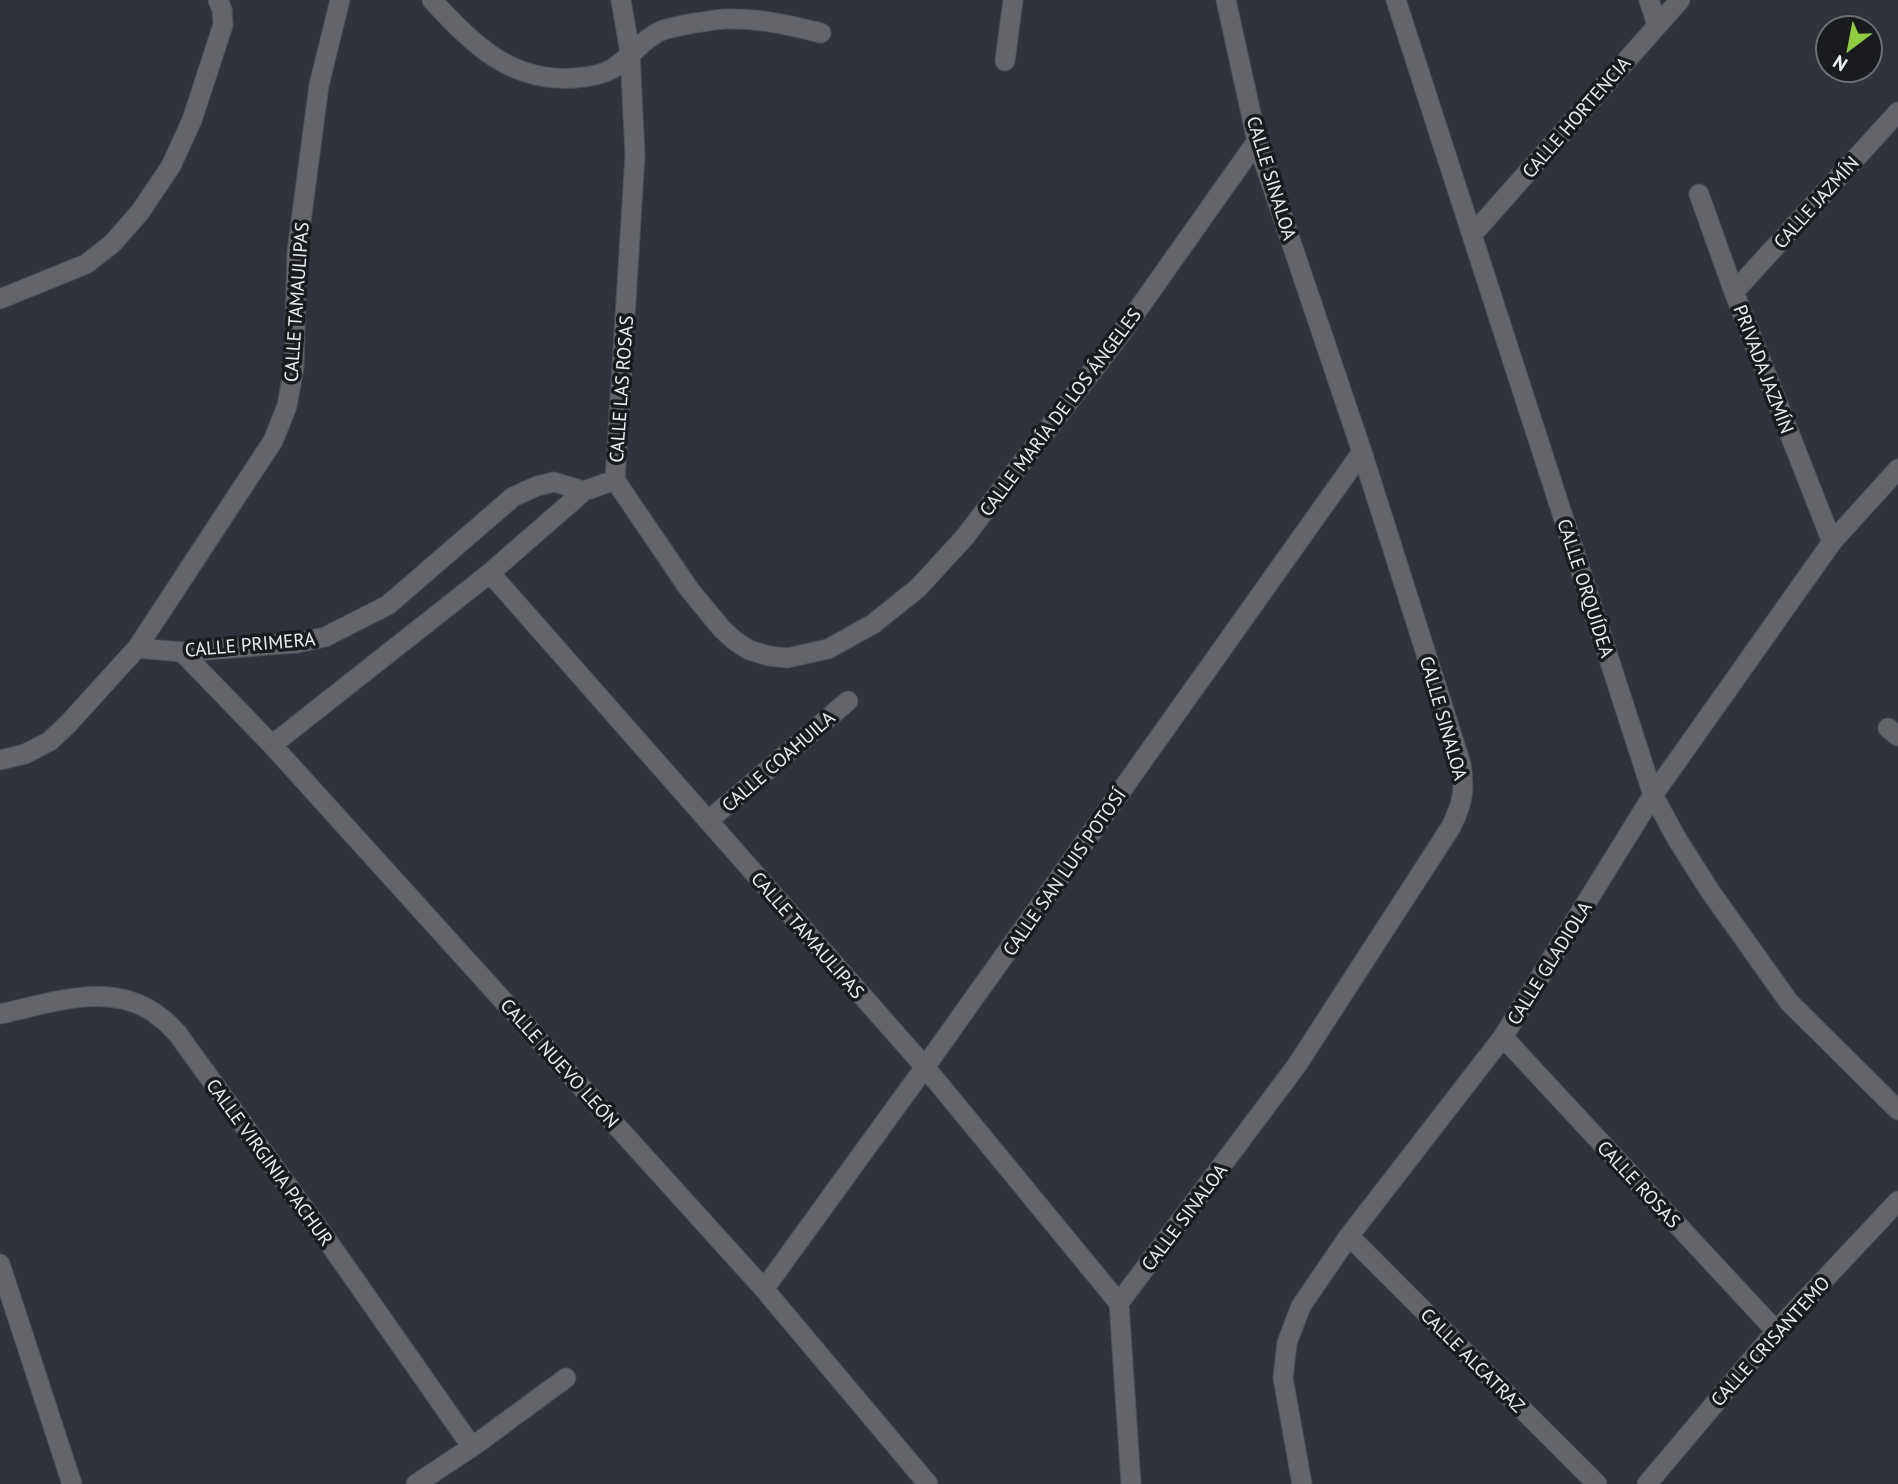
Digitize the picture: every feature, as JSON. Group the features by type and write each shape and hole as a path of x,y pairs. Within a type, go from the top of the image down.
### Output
{"street":[{"path":"0,299 86,264 112,244 140,212 171,166 192,120 223,25 222,9 218,0"},
{"name":"CALLE TAMAULIPAS","path":"137,648 273,441 287,406 294,367 296,252 319,85 340,0"},
{"path":"432,0 464,34 501,63 535,75 564,79 591,76 612,69 662,31 682,25 724,19 772,21 821,33"},
{"name":"CALLE LAS ROSAS","path":"621,0 630,54 635,155 615,480 689,589 735,641 759,653 787,658 828,649"},
{"path":"1005,61 1013,0"},
{"name":"CALLE SINALOA","path":"1119,1303 1297,1065 1451,827 1460,809 1465,785 1461,764 1363,452 1257,141 1226,0"},
{"name":"CALLE ORQUÍDEA","path":"1396,0 1653,795 1710,891 1789,1002 1898,1110"},
{"path":"1649,0 1657,25"},
{"name":"CALLE HORTENCIA","path":"1472,235 1679,0"},
{"name":"CALLE JAZMÍN","path":"1734,292 1898,112"},
{"name":"CALLE MARÍA DE LOS ÁNGELES","path":"828,649 873,624 918,588 964,538 1117,339 1257,141"},
{"name":"PRIVADA JAZMÍN","path":"1699,194 1734,292 1832,542"},
{"name":"CALLE SAN LUIS POTOSÍ","path":"764,1289 1363,452"},
{"name":"CALLE GLADIOLA","path":"1302,1484 1283,1378 1287,1343 1301,1306 1349,1236 1503,1037 1653,795 1832,542 1898,469"},
{"path":"272,745 490,573 584,491 615,480"},
{"name":"CALLE PRIMERA","path":"137,648 182,652 296,643 325,638 388,606 513,497 554,482 584,491"},
{"name":"CALLE TAMAULIPAS","path":"490,573 925,1067 1119,1303"},
{"path":"0,760 25,754 50,741 137,648"},
{"name":"CALLE NUEVO LEÓN","path":"182,652 272,745 764,1289 928,1484"},
{"name":"CALLE COAHUILA","path":"708,821 848,701"},
{"name":"CALLE VIRGINIA PACHUR","path":"0,1014 83,996 118,998 140,1004 160,1016 177,1033 327,1240 472,1447"},
{"name":"CALLE ROSAS","path":"1503,1037 1776,1331"},
{"name":"CALLE CRISANTEMO","path":"1647,1484 1776,1331 1898,1201"},
{"name":"CALLE ALCATRAZ","path":"1349,1236 1597,1484"},
{"path":"0,1264 72,1484"},
{"path":"1119,1303 1130,1484"},
{"path":"416,1484 472,1447 566,1378"}]}
